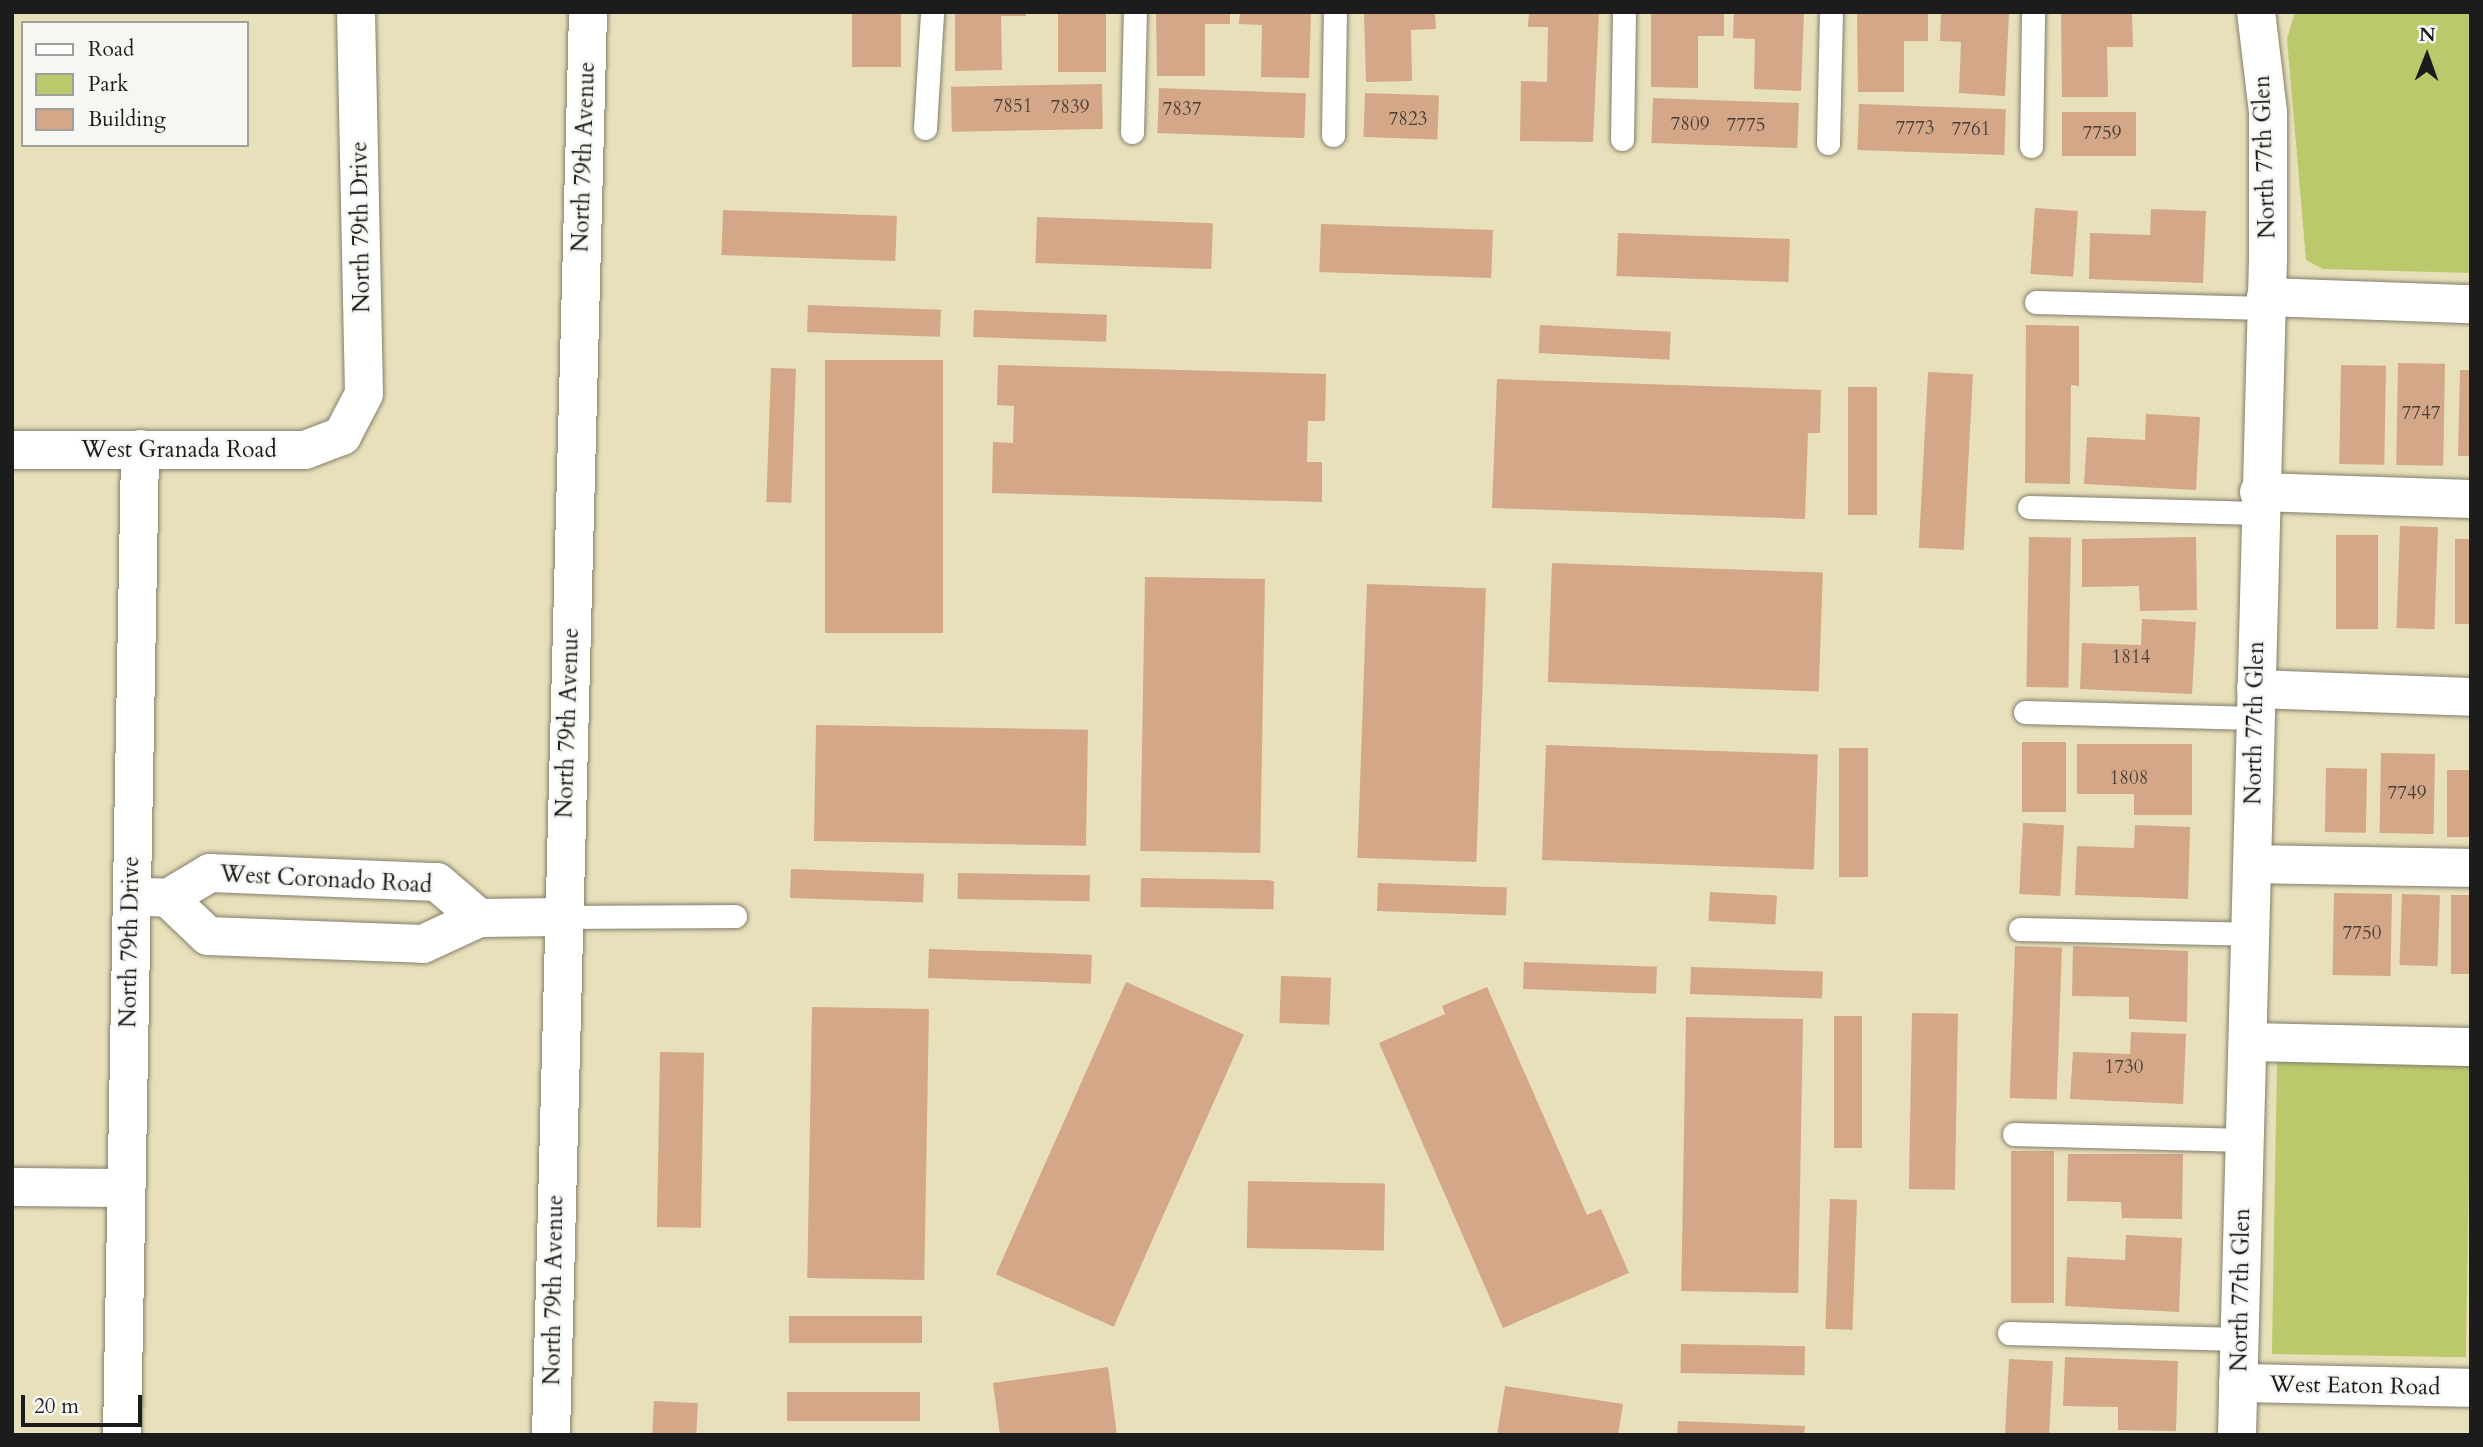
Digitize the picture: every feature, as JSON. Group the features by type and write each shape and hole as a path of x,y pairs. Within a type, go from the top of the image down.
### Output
{"street":[{"name":"North 79th Drive","path":"342,436 364,394 356,12"},
{"name":"North 79th Avenue","path":"551,1435 588,12"},
{"name":"North 77th Glen","path":"2237,1435 2266,303 2268,112 2256,12"},
{"path":"2266,303 2471,304"},
{"name":"West Granada Road","path":"12,450 305,450 342,436"},
{"name":"North 79th Drive","path":"122,1435 140,449"},
{"path":"2259,503 2471,499"},
{"path":"2256,704 2471,697"},
{"path":"2252,864 2471,868"},
{"name":"West Coronado Road","path":"169,898 210,873 437,882 479,918"},
{"path":"131,897 169,898 208,936 422,944 479,918 563,917"},
{"path":"2248,1042 2471,1047"},
{"path":"12,1188 125,1188"},
{"name":"West Eaton Road","path":"2238,1383 2471,1388"}],"lane":[{"path":"925,128 932,12"},
{"path":"1132,132 1135,12"},
{"path":"1333,135 1335,12"},
{"path":"1622,139 1624,12"},
{"path":"1828,143 1831,12"},
{"path":"2031,146 2033,12"},
{"path":"2036,302 2266,303"},
{"path":"2029,507 2259,503"},
{"path":"2025,712 2256,704"},
{"path":"563,917 735,916"},
{"path":"2020,929 2249,934"},
{"path":"2014,1134 2244,1140"},
{"path":"2009,1333 2239,1339"}],"green space":[{"path":"2295,12 2471,12 2471,273 2323,269 2306,260 2287,39"},
{"path":"2277,1061 2471,1064 2466,1357 2272,1354"}],"building":[{"path":"852,12 901,12 901,67 852,67"},
{"path":"955,12 1026,12 1026,16 1001,16 1002,70 955,71"},
{"path":"1058,12 1106,12 1106,72 1058,72"},
{"path":"1156,12 1230,12 1230,24 1205,24 1205,76 1157,76"},
{"path":"1240,12 1311,12 1309,78 1261,77 1262,25 1239,24"},
{"path":"1364,12 1435,12 1436,29 1411,30 1412,81 1366,82"},
{"path":"1529,12 1599,12 1593,142 1520,141 1521,81 1547,82 1548,27 1528,27"},
{"path":"1651,12 1724,12 1724,36 1698,36 1698,88 1651,87"},
{"path":"1734,12 1804,12 1801,91 1754,89 1755,39 1733,38"},
{"path":"1857,12 1928,12 1928,41 1904,41 1904,92 1858,92"},
{"path":"1941,12 2009,12 2005,96 1959,93 1961,42 1940,41"},
{"path":"2061,12 2132,12 2133,47 2107,47 2108,97 2062,97"},
{"path":"1102,84 1103,129 952,132 951,87"},
{"path":"1159,88 1306,93 1304,138 1157,133"},
{"path":"1365,93 1439,96 1437,140 1363,137"},
{"path":"1653,98 1799,103 1797,148 1651,143"},
{"path":"1859,104 2006,109 2004,155 1857,150"},
{"path":"2062,112 2136,112 2136,156 2062,156"},
{"path":"2035,208 2078,211 2073,277 2030,274"},
{"path":"2151,209 2206,211 2203,283 2089,279 2090,233 2150,235"},
{"path":"723,210 897,216 895,261 721,255"},
{"path":"1037,217 1213,223 1211,269 1035,263"},
{"path":"1321,224 1493,230 1491,278 1319,272"},
{"path":"1618,233 1790,239 1788,282 1616,276"},
{"path":"808,305 941,310 940,337 807,332"},
{"path":"974,310 1107,315 1106,342 973,337"},
{"path":"1540,325 1671,332 1669,360 1539,353"},
{"path":"2026,325 2079,326 2079,386 2071,385 2070,484 2025,483"},
{"path":"825,360 943,360 943,633 825,633"},
{"path":"2398,363 2445,364 2443,466 2396,465"},
{"path":"998,365 1326,374 1325,421 1308,421 1307,462 1322,462 1322,502 992,493 993,442 1013,443 1014,406 997,405"},
{"path":"2341,365 2386,366 2384,465 2339,464"},
{"path":"771,368 796,369 791,503 766,502"},
{"path":"2460,370 2471,370 2471,456 2458,456"},
{"path":"1928,372 1973,374 1964,550 1919,548"},
{"path":"1497,379 1821,390 1820,433 1808,433 1805,519 1492,508"},
{"path":"1848,387 1877,387 1877,515 1848,515"},
{"path":"2146,414 2200,417 2196,490 2084,484 2087,437 2145,440"},
{"path":"2400,526 2438,527 2434,629 2396,628"},
{"path":"2336,535 2378,535 2378,629 2336,629"},
{"path":"2029,537 2071,538 2068,688 2026,687"},
{"path":"2196,537 2197,610 2140,611 2139,586 2082,587 2082,539"},
{"path":"2455,539 2471,539 2471,624 2455,624"},
{"path":"1552,563 1823,572 1819,691 1548,682"},
{"path":"1145,577 1265,579 1260,853 1140,851"},
{"path":"1367,584 1486,588 1476,862 1357,858"},
{"path":"2142,619 2196,622 2192,694 2080,689 2082,643 2141,645"},
{"path":"816,725 1088,730 1086,846 814,841"},
{"path":"2022,742 2066,742 2066,812 2022,812"},
{"path":"2077,744 2192,744 2192,815 2134,815 2134,794 2077,794"},
{"path":"1546,745 1818,754 1814,869 1542,860"},
{"path":"1839,748 1868,748 1868,877 1839,877"},
{"path":"2381,753 2435,754 2434,834 2380,833"},
{"path":"2326,768 2367,769 2366,833 2325,832"},
{"path":"2447,770 2471,770 2471,837 2447,837"},
{"path":"2023,823 2064,825 2060,896 2019,894"},
{"path":"2135,825 2190,827 2188,899 2075,895 2077,846 2134,848"},
{"path":"791,869 924,874 923,903 790,898"},
{"path":"958,873 1090,875 1090,901 958,899"},
{"path":"1141,878 1274,880 1273,909 1140,907"},
{"path":"1378,883 1507,888 1506,915 1377,911"},
{"path":"1710,892 1777,896 1775,924 1708,921"},
{"path":"2334,893 2392,894 2391,976 2333,975"},
{"path":"2402,894 2440,895 2437,966 2400,965"},
{"path":"2451,895 2471,895 2471,974 2451,974"},
{"path":"2015,946 2062,948 2057,1100 2010,1098"},
{"path":"2073,946 2188,951 2187,1022 2129,1019 2129,997 2072,996"},
{"path":"929,949 1092,955 1091,984 928,978"},
{"path":"1524,962 1657,967 1656,994 1523,989"},
{"path":"1691,967 1823,972 1822,999 1690,994"},
{"path":"1281,976 1331,978 1329,1025 1279,1023"},
{"path":"1126,982 1244,1034 1114,1327 996,1274"},
{"path":"1487,987 1587,1215 1601,1209 1629,1273 1503,1328 1379,1043 1445,1014 1442,1006"},
{"path":"812,1007 929,1009 924,1280 807,1278"},
{"path":"1912,1013 1958,1014 1955,1190 1909,1189"},
{"path":"1834,1016 1862,1016 1862,1148 1834,1148"},
{"path":"1686,1017 1803,1019 1798,1293 1681,1291"},
{"path":"2131,1032 2186,1034 2183,1104 2070,1099 2073,1052 2130,1054"},
{"path":"660,1052 704,1053 701,1228 657,1227"},
{"path":"2011,1151 2054,1151 2054,1303 2011,1303"},
{"path":"2068,1154 2183,1154 2182,1219 2122,1218 2121,1202 2067,1201"},
{"path":"1248,1181 1385,1183 1384,1250 1247,1248"},
{"path":"1830,1199 1857,1200 1852,1330 1825,1329"},
{"path":"2126,1235 2182,1238 2179,1312 2065,1306 2067,1257 2125,1260"},
{"path":"789,1316 922,1316 922,1343 789,1343"},
{"path":"1681,1344 1805,1346 1804,1375 1680,1373"},
{"path":"2065,1357 2178,1361 2176,1431 2118,1430 2118,1407 2063,1406"},
{"path":"2009,1359 2053,1361 2049,1435 2005,1435"},
{"path":"1108,1367 1117,1435 1000,1435 993,1383"},
{"path":"1505,1386 1623,1404 1618,1435 1497,1435"},
{"path":"787,1392 920,1392 920,1421 787,1421"},
{"path":"654,1401 698,1403 696,1435 652,1435"},
{"path":"1678,1421 1805,1426 1804,1435 1677,1435"}]}
